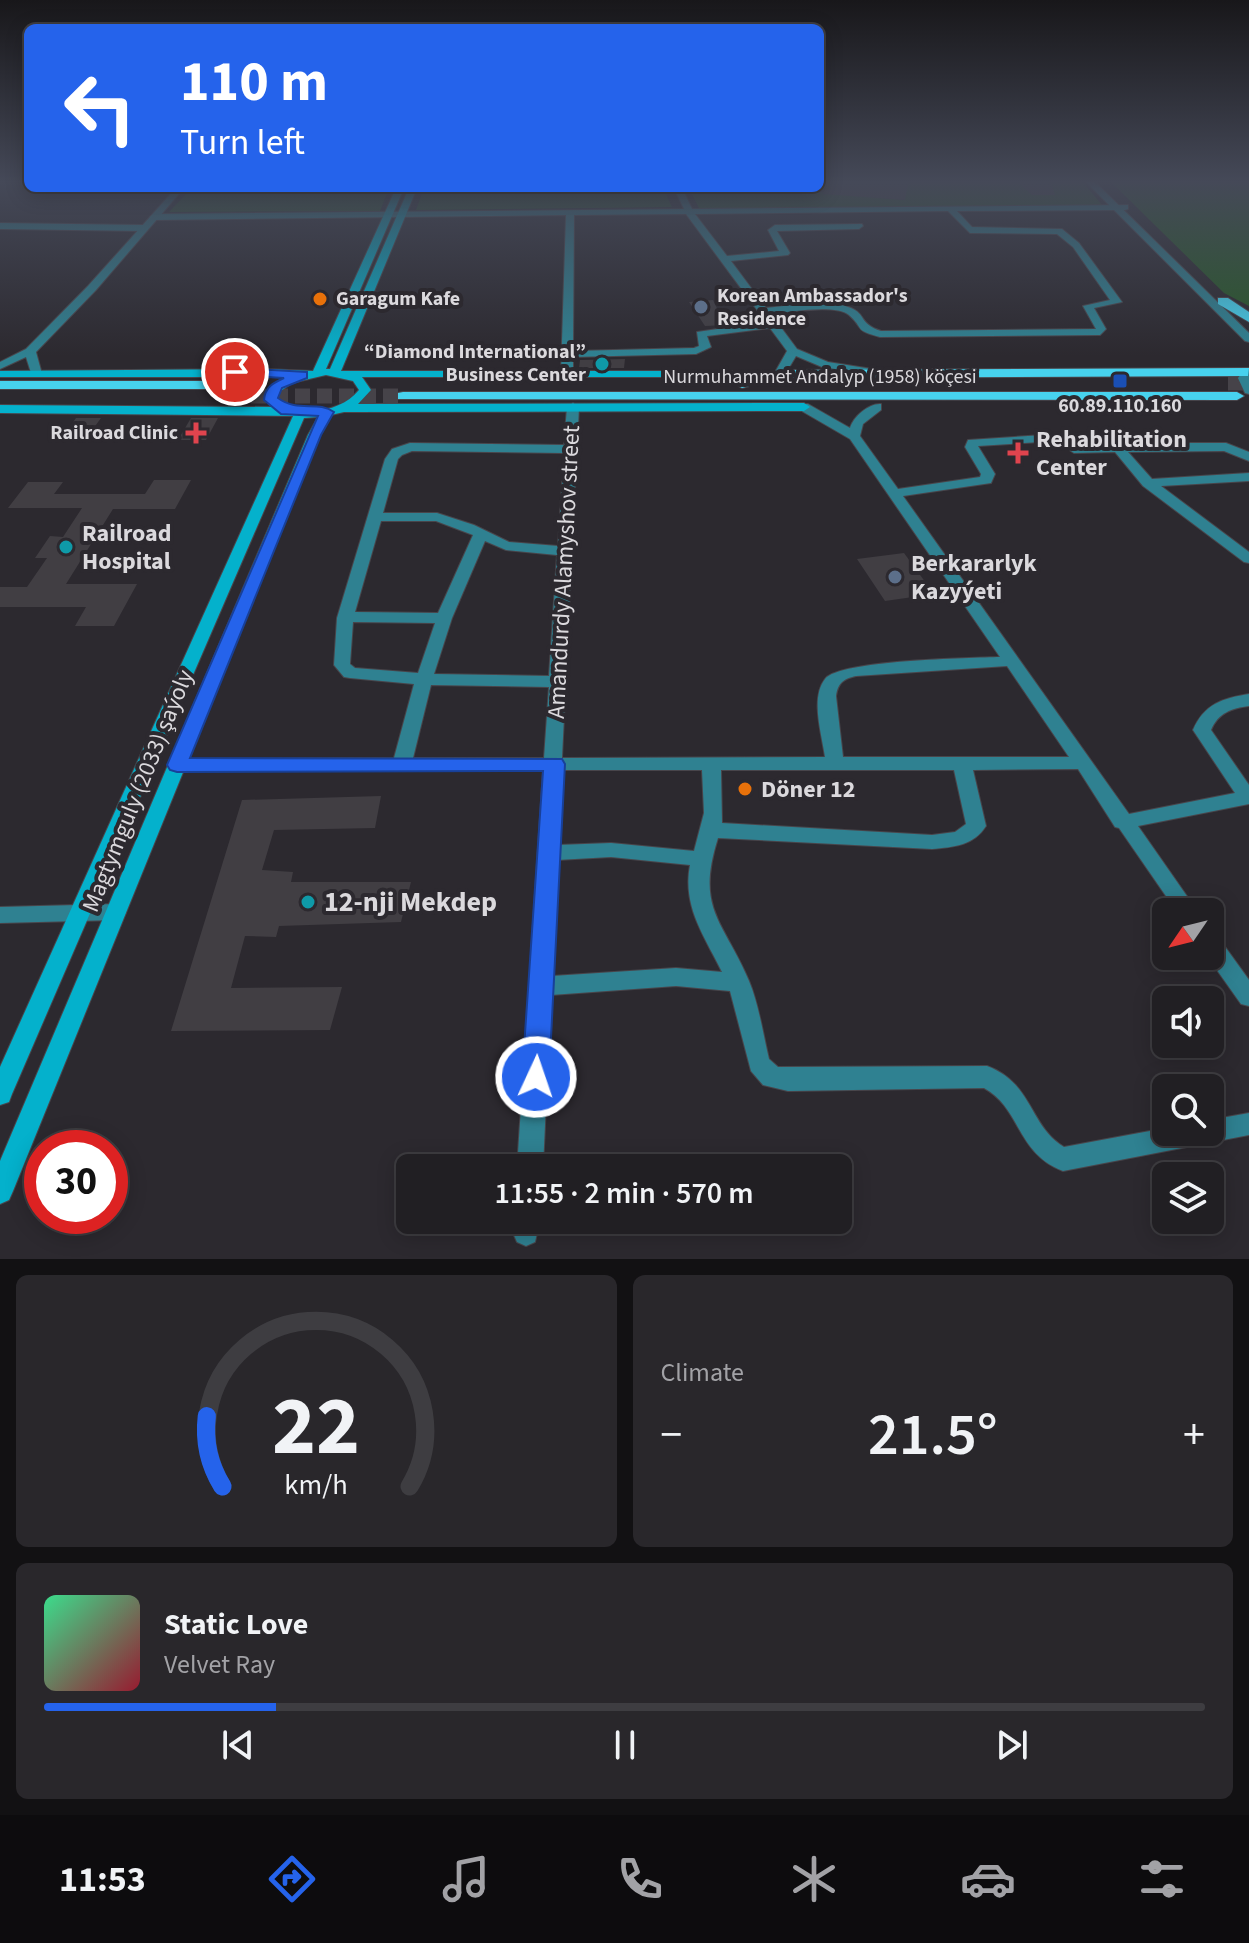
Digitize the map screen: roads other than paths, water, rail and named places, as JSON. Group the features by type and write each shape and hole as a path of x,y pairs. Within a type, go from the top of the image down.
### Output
{"main road":[{"path":"318,373 379,239"},
{"path":"341,373 343,352 393,239"},
{"path":"1223,301 1249,321"},
{"path":"343,352 353,364 364,369 394,373"},
{"path":"0,399 258,390 326,360"},
{"path":"21,409 258,390 302,375 318,373 1248,372"},
{"name":"Magtymguly (2033) şaýoly","path":"0,1191 314,435 334,410 353,403 365,390 363,384 341,373"},
{"path":"0,374 258,390 293,412"},
{"path":"745,390 780,374"},
{"path":"916,374 952,391"},
{"path":"302,375 278,386 272,392 271,400 293,412 376,407 1249,408"},
{"path":"0,385 258,390 294,433"},
{"name":"Nurmuhammet Andalyp (1958) köçesi","path":"404,390 1238,389"},
{"path":"745,390 804,407"},
{"path":"877,407 952,391"},
{"path":"314,435 333,417 376,407"},
{"name":"Magtymguly (2033) şaýoly","path":"0,1094 294,433 293,412"}],"street":[{"path":"0,366 30,351 135,239"},
{"path":"567,373 570,239"},
{"path":"710,239 793,351 848,370 916,374"},
{"path":"725,259 785,253 777,239"},
{"path":"765,311 846,309 854,314 864,329 880,334 1100,332 1088,306 1117,302 1069,239"},
{"path":"1145,239 1249,339"},
{"path":"1158,239 1223,301"},
{"path":"568,354 696,351 705,347 701,334 774,324"},
{"path":"30,351 36,374"},
{"path":"780,374 793,351"},
{"path":"1238,389 1248,372"},
{"name":"Amandurdy Alamyshov street","path":"531,1154 566,551 568,449 573,407"},
{"path":"804,407 854,436 1178,898"},
{"name":"Nurmuhammet Andalyp (1958) köçesi","path":"854,436 857,423 877,407"},
{"path":"0,412 21,409"},
{"path":"895,493 986,480 988,474 971,447 973,443 1040,438"},
{"path":"559,682 424,679 350,673 342,665 346,617 392,459 397,452 410,447 568,449"},
{"path":"1117,447 1148,483 1249,559"},
{"path":"1074,449 1226,447 1249,457"},
{"path":"1148,483 1249,477"},
{"path":"376,517 437,517 506,546 566,551"},
{"path":"402,764 444,618 480,535"},
{"path":"346,617 444,618"},
{"path":"835,763 827,694 832,681 841,674 1012,661"},
{"path":"1122,822 1248,797 1202,730 1205,721 1218,708 1249,700"},
{"path":"711,830 932,842 960,839 976,826 962,763"},
{"path":"177,765 1082,763"},
{"path":"711,764 714,813 697,876 700,912 739,983 759,1064 771,1077 788,1080 987,1077 1008,1090 1055,1157 1063,1159 1152,1143"},
{"path":"549,853 611,850 701,859"},
{"path":"0,915 116,912"},
{"path":"1224,962 1249,997"},
{"path":"541,986 676,977 739,983"},
{"path":"1224,1129 1249,1124"}],"tunnel":[{"path":"1228,383 1249,383"},
{"path":"251,396 403,396"}],"place":[{"name":"Garagum Kafe","path":"320,299"},
{"name":"Korean Ambassador's Residence","path":"701,307"},
{"name":"“Diamond International” Business Center","path":"602,364"},
{"name":"60.89.110.160","path":"1120,381"},
{"name":"Railroad Clinic","path":"196,433"},
{"name":"Rehabilitation Center","path":"1018,453"},
{"name":"Railroad Hospital","path":"66,547"},
{"name":"Berkararlyk Kazyýeti","path":"895,577"},
{"name":"Döner 12","path":"745,789"},
{"name":"12-nji Mekdep","path":"308,902"}]}
